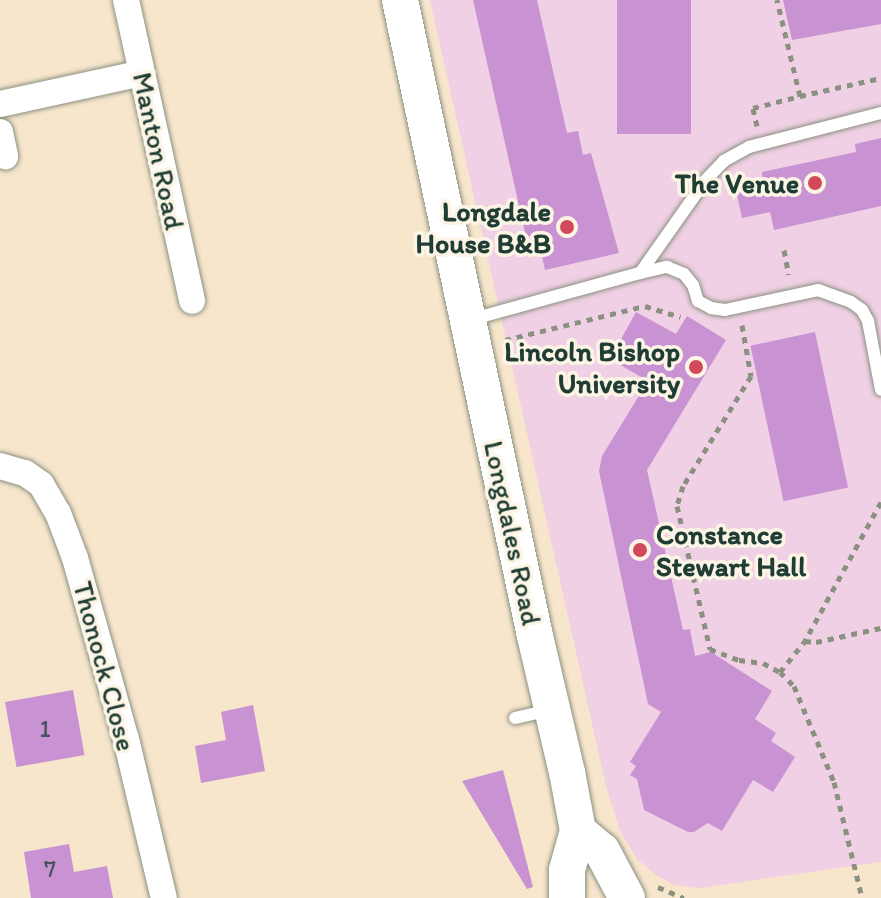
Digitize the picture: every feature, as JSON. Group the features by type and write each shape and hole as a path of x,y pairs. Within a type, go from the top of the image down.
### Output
{"main road":[{"name":"Longdales Road","path":"400,0 578,831 567,870 567,898"},
{"path":"578,831 602,851 627,898"}],"street":[{"name":"Manton Road","path":"126,0 192,301"},
{"path":"0,104 142,73"},
{"name":"Thonock Close","path":"0,466 25,473 41,484 64,528 126,739 164,898"}],"lane":[{"path":"640,273 705,181 724,161 761,144 881,113"},
{"path":"470,334 640,273 667,267 684,274 693,285 698,301 711,308 739,307 818,290 851,302 862,310 868,321 881,390"},
{"path":"515,718 552,709"}],"path":[{"path":"777,0 800,96"},
{"path":"761,144 753,108 881,78"},
{"path":"470,334 645,306 680,317"},
{"path":"739,307 751,376 683,486 677,506 710,649 739,660 763,663 780,672 794,686 834,782 862,898"},
{"path":"780,672 805,641 881,502"},
{"path":"805,641 816,642 881,628"}],"shaded area":[{"name":"Lincoln Bishop University","path":"430,0 881,0 881,862 700,888 674,885 637,859 620,831 606,786"}],"building":[{"path":"473,0 537,0 567,133 578,131 583,155 591,153 619,253 545,270 537,234 526,237"},
{"path":"617,0 691,0 691,134 617,134"},
{"path":"783,0 881,0 881,24 792,40"},
{"name":"The Venue","path":"881,138 881,206 774,230 770,212 742,218 735,186 763,180 762,172 856,152 855,144"},
{"name":"Constance Stewart Hall","path":"636,312 676,334 687,316 726,340 647,470 683,630 690,629 695,656 711,652 772,691 755,719 776,733 771,741 795,757 773,792 753,780 722,831 708,823 694,832 688,832 644,810 637,779 630,775 636,766 630,762 661,712 648,704 599,471 602,456 648,381 610,359"},
{"path":"815,332 848,488 784,501 750,346"},
{"path":"73,690 84,755 17,767 5,702"},
{"path":"253,705 265,771 201,783 195,746 226,740 221,712"},
{"path":"503,770 533,887 527,889 462,781"},
{"path":"69,844 74,872 107,866 113,898 31,898 24,852"}],"place":[{"name":"The Venue","path":"815,183"},
{"name":"Longdale House B&B","path":"567,227"},
{"name":"Lincoln Bishop University","path":"696,367"},
{"name":"Constance Stewart Hall","path":"640,550"}]}
